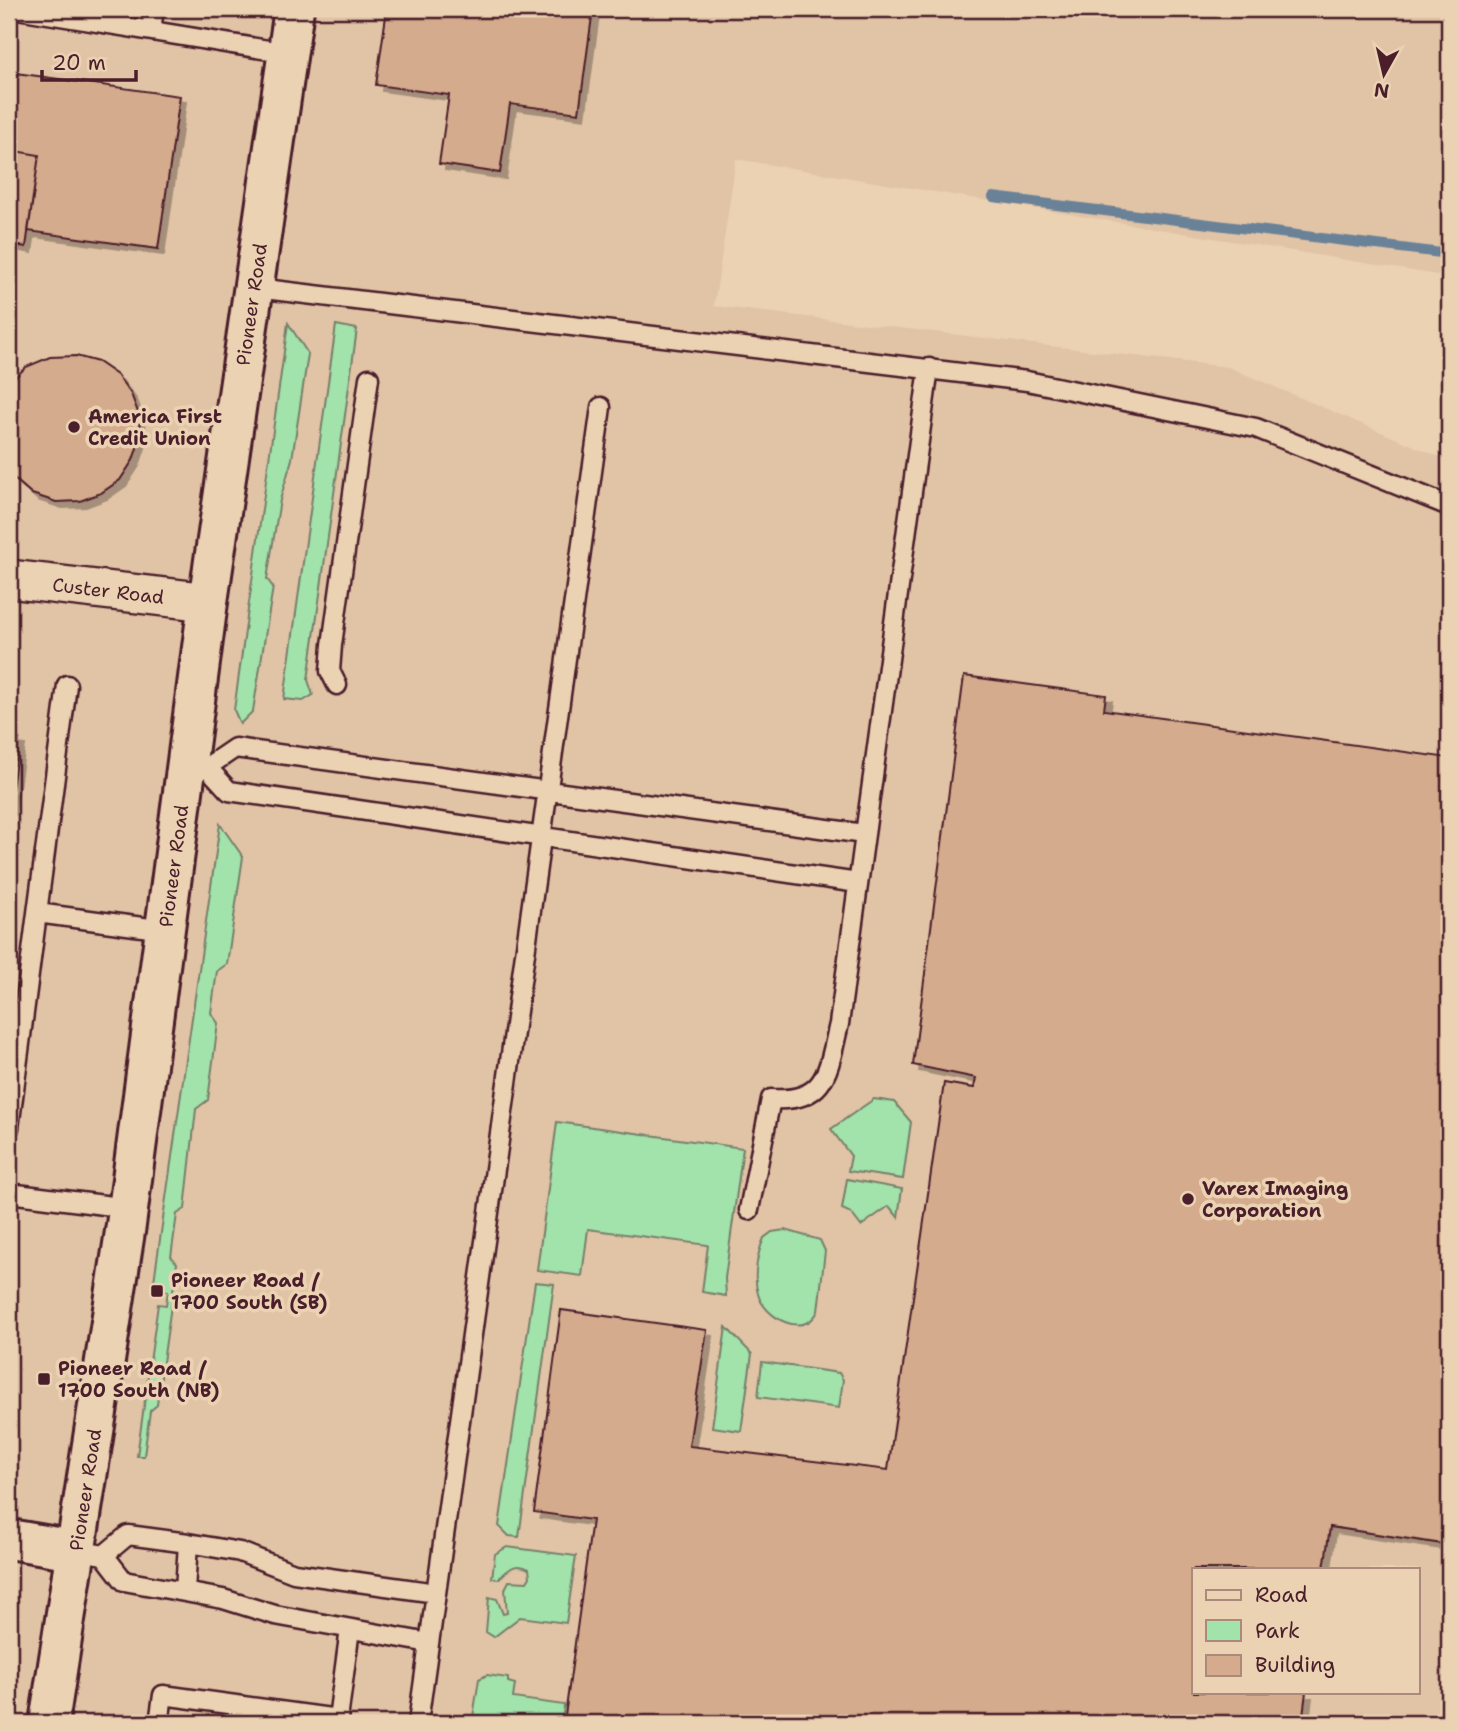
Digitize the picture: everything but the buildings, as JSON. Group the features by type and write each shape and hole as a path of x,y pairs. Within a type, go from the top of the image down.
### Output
{"main road":[{"name":"Pioneer Road","path":"49,1723 89,1552 89,1478 165,930 197,765 208,602 256,288 294,9"},
{"path":"9,1539 89,1552"}],"street":[{"name":"Custer Road","path":"9,579 208,602"}],"lane":[{"path":"17,9 287,53"},
{"path":"151,30 154,9"},
{"path":"256,288 1027,381 1255,428 1449,506"},
{"path":"749,1210 771,1098 790,1100 804,1097 819,1087 827,1074 839,1024 929,368"},
{"path":"337,685 330,671 332,645 369,378"},
{"path":"418,1723 601,407"},
{"path":"9,1128 67,685"},
{"path":"858,883 229,791 197,765 235,748 864,834"},
{"path":"37,913 165,930"},
{"path":"9,1194 128,1208"},
{"path":"429,1643 275,1615 223,1599 124,1581 89,1552 128,1535 240,1552 294,1573 436,1593"},
{"path":"185,1591 188,1543"},
{"path":"159,1723 163,1695 254,1715 337,1721 350,1629"}],"shaded area":[{"path":"9,9 1449,9 1449,277 736,159 714,306 1228,367 1449,461 1449,1723 9,1723"}],"green space":[{"path":"288,323 308,354 292,459 280,500 267,579 273,587 253,711 240,724 234,710"},
{"path":"336,325 357,329 308,680 313,695 303,701 284,699"},
{"path":"220,824 243,857 227,964 217,971 211,1013 218,1023 208,1100 196,1109 185,1209 177,1214 171,1257 177,1263 157,1405 150,1411 144,1456 137,1456 158,1304 166,1305 168,1291 153,1288"},
{"path":"874,1099 894,1102 911,1122 903,1179 848,1171 851,1156 831,1129"},
{"path":"557,1122 743,1148 725,1278 726,1296 702,1292 708,1245 588,1229 582,1276 537,1270"},
{"path":"847,1179 902,1189 898,1217 889,1206 861,1226 851,1213 842,1209"},
{"path":"785,1230 820,1240 825,1251 818,1311 812,1320 804,1324 785,1322 776,1317 762,1303 758,1294 756,1266 764,1238 772,1232"},
{"path":"535,1282 554,1284 519,1537 509,1536 499,1526"},
{"path":"726,1327 752,1354 741,1431 712,1427"},
{"path":"762,1362 839,1373 843,1380 839,1408 758,1397"},
{"path":"507,1547 576,1556 566,1623 520,1617 494,1637 486,1632 489,1597 497,1599 503,1614 507,1613 505,1589 509,1581 527,1582 530,1577 529,1569 516,1566 498,1579 492,1578 495,1554"},
{"path":"487,1675 508,1678 508,1682 515,1684 513,1698 564,1705 562,1723 472,1723 479,1679"}],"waterway":[{"path":"993,197 1449,254"}],"place":[{"name":"America First Credit Union","path":"74,427"},
{"name":"Varex Imaging Corporation","path":"1188,1199"},
{"name":"Pioneer Road / 1700 South (SB)","path":"157,1291"},
{"name":"Pioneer Road / 1700 South (NB)","path":"44,1379"}]}
